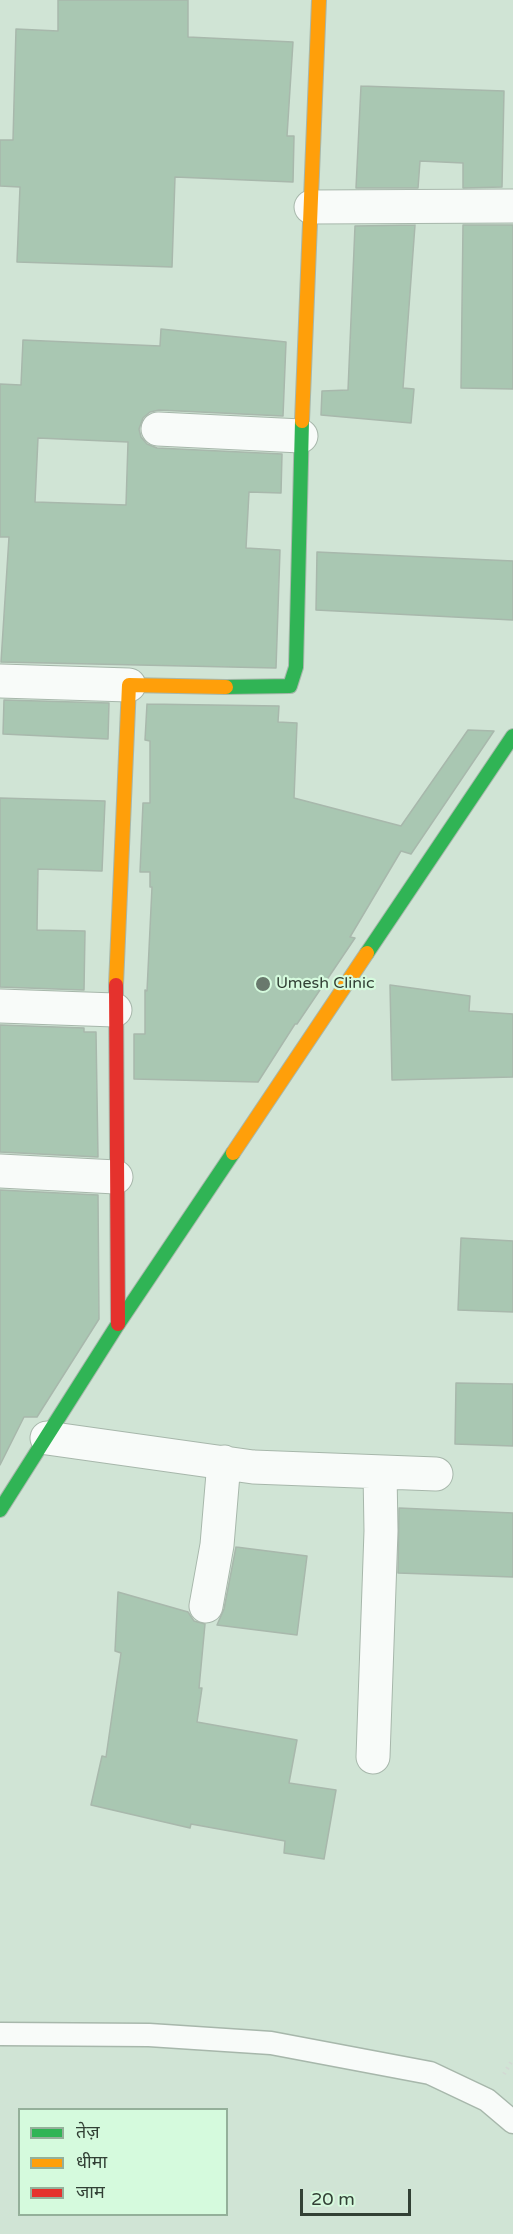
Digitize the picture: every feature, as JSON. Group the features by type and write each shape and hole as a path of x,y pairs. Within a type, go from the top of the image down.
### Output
{"street":[{"path":"0,681 261,688 290,686 296,667 301,426 319,0"},
{"path":"311,207 513,206"},
{"path":"160,420 301,426"},
{"path":"118,1324 115,1010 129,685"},
{"path":"0,1510 118,1324 513,736"},
{"path":"0,1006 115,1010"},
{"path":"0,1171 116,1177"},
{"path":"47,1438 253,1467 436,1474"},
{"path":"206,1606 216,1545 224,1462"},
{"path":"373,1757 381,1531 380,1472"}],"lane":[{"path":"0,2034 149,2035 271,2043 430,2073 487,2100 513,2122"}],"building":[{"path":"58,0 188,0 188,37 293,42 287,136 294,136 293,182 175,177 172,267 17,262 20,187 0,186 0,140 13,140 16,29 58,31"},
{"path":"361,86 504,91 502,187 463,188 463,163 420,161 418,188 356,188"},
{"path":"415,225 403,388 414,389 411,423 321,415 322,391 348,390 355,226"},
{"path":"463,225 513,225 513,389 461,388"},
{"path":"161,329 286,342 283,416 159,410 150,412 143,418 139,429 141,437 147,444 157,448 282,454 281,493 249,492 246,548 280,550 276,668 1,662 9,537 0,537 0,384 21,385 23,340 160,346","holes":["38,438 128,442 126,505 35,502"]},
{"path":"317,552 513,561 513,620 316,610"},
{"path":"4,700 109,703 108,739 3,734"},
{"path":"147,704 279,706 278,722 297,723 294,798 401,826 468,730 494,731 411,854 401,851 350,937 355,938 258,1082 134,1079 134,1034 145,1034 145,990 147,991 152,887 150,887 150,872 140,872 143,803 150,803 150,741 145,740"},
{"path":"0,798 105,801 102,871 38,869 37,930 85,931 84,990 0,987"},
{"path":"390,985 470,996 469,1011 513,1014 513,1077 392,1080"},
{"path":"0,1025 84,1028 84,1032 96,1032 98,1157 0,1152"},
{"path":"0,1190 98,1195 99,1319 37,1417 24,1417 0,1465"},
{"path":"461,1238 513,1241 513,1312 458,1310"},
{"path":"456,1383 513,1384 513,1446 455,1444"},
{"path":"399,1508 513,1513 513,1577 398,1573"},
{"path":"236,1547 307,1556 297,1635 217,1625 224,1609"},
{"path":"118,1592 188,1612 194,1621 205,1624 199,1688 202,1688 197,1722 297,1740 289,1783 336,1790 324,1859 284,1853 285,1841 191,1824 190,1828 91,1805 102,1756 106,1757 121,1653 115,1651"}],"traffic: fast":[{"path":"226,687 290,686 296,667 302,421"},
{"path":"367,953 513,736"},
{"path":"0,1510 118,1324 233,1153"}],"traffic: slow":[{"path":"302,421 319,0"},
{"path":"116,985 129,685 226,687"},
{"path":"233,1153 367,953"}],"traffic: jam":[{"path":"116,985 118,1324"}],"place":[{"name":"Umesh Clinic","path":"263,984"}]}
